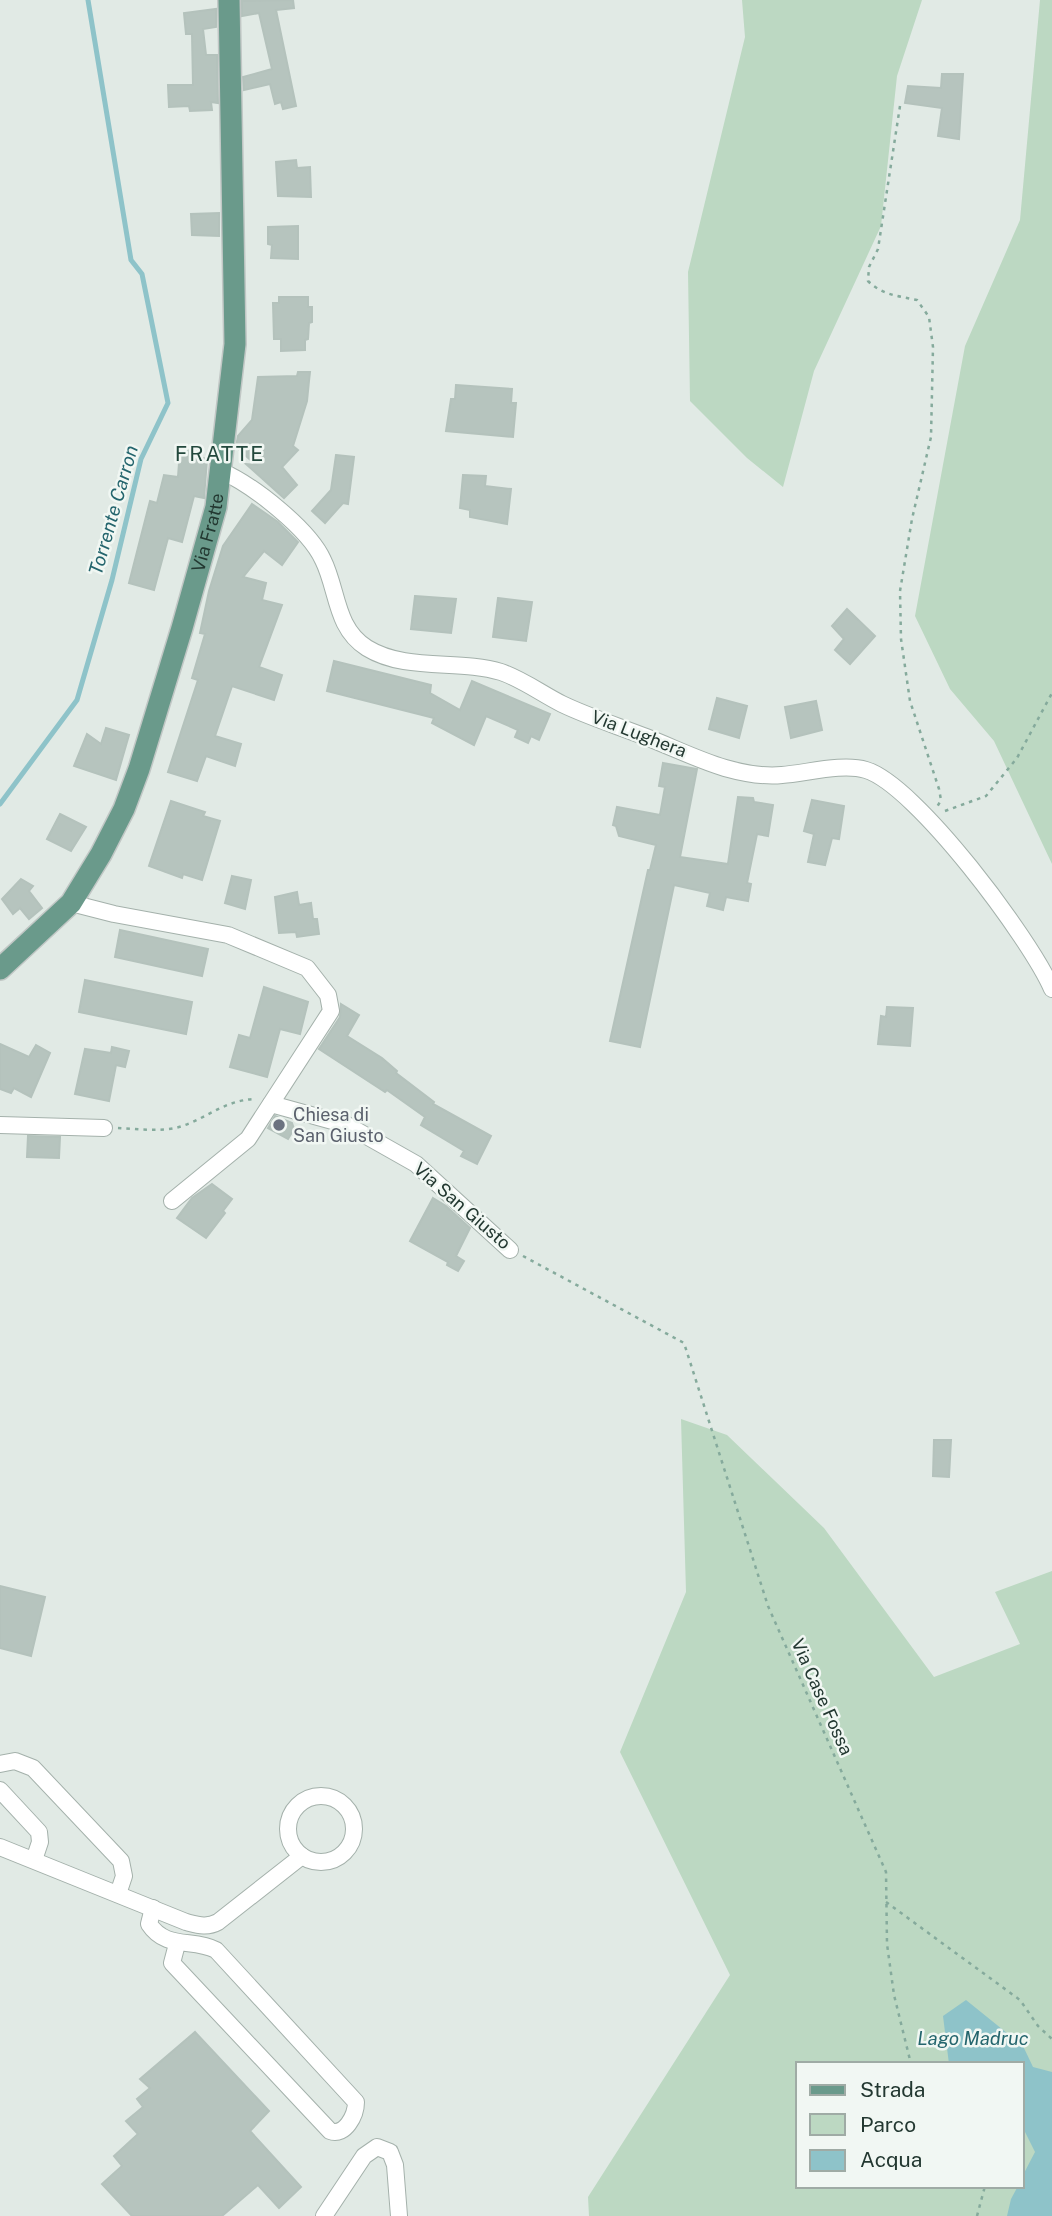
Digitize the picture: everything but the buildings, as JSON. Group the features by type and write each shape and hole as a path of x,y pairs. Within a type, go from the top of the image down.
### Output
{"main road":[{"name":"Via Fratte","path":"0,969 71,903 124,809 139,769 216,507 234,344 229,0"}],"street":[{"name":"Via Lughera","path":"221,471 247,485 314,543 325,563 340,616 350,632 366,648 392,659 485,668 505,673 565,705 724,767 765,775 851,767 883,778 902,792 954,846 1025,943 1052,989"},
{"path":"71,903 114,914 228,935 307,968 328,995 331,1011 248,1139 172,1200"},
{"name":"Via San Giusto","path":"271,1104 347,1125 416,1164 510,1250"},
{"path":"0,1125 104,1128"},
{"path":"0,1764 15,1761 33,1768 121,1861 124,1876 118,1894"},
{"path":"0,1790 41,1837 34,1860"},
{"path":"313,1797 334,1799 343,1805 353,1824 349,1845 342,1854 323,1862 302,1856 294,1849 288,1829 289,1818 295,1809 313,1797"},
{"path":"0,1809 28,1821"},
{"path":"0,1847 201,1926 212,1925 302,1856"},
{"path":"153,1908 149,1924 154,1932 177,1944 208,1946 216,1950 356,2102 355,2111 342,2132 337,2134 330,2131 172,1963 177,1944"},
{"path":"324,2216 364,2155 377,2147 390,2152 395,2165 400,2216"}],"path":[{"path":"900,106 878,249 869,267 868,281 884,293 917,300 929,317 933,347 932,437 912,519 900,591 901,639 910,701 941,800 930,821"},
{"path":"930,821 945,811 986,796 1017,758 1052,693"},
{"path":"104,1128 146,1130 178,1127 239,1100 256,1099 271,1104"},
{"name":"Via San Giusto","path":"510,1250 684,1343"},
{"name":"Via Case Fossa","path":"684,1343 768,1606 886,1872 887,1944 894,1994 911,2062"},
{"path":"886,1902 1020,2000 1038,2026 1052,2039"},
{"path":"977,2216 984,2188"}],"green space":[{"path":"742,0 922,0 897,76 881,226 814,371 783,487 747,458 690,401 688,272 745,37"},
{"path":"1040,0 1052,0 1052,864 994,741 950,689 915,616 965,346 1020,220"},
{"path":"681,1419 727,1435 824,1528 934,1677 1020,1644 995,1592 1052,1571 1052,2216 589,2216 588,2197 730,1975 620,1752 686,1592"}],"water":[{"name":"Lago Madruc","path":"966,2000 1023,2046 1033,2067 1052,2072 1052,2216 1007,2216 1017,2188 1024,2188 1024,2173 1035,2152 1024,2130 1024,2062 949,2062 943,2016"}],"waterway":[{"name":"Torrente Carron","path":"0,804 77,700 112,580 141,459 168,403 142,274 131,260 88,0"}],"place":[{"name":"Chiesa di San Giusto","path":"279,1125"}],"district":[{"name":"FRATTE","path":"220,454"}]}
